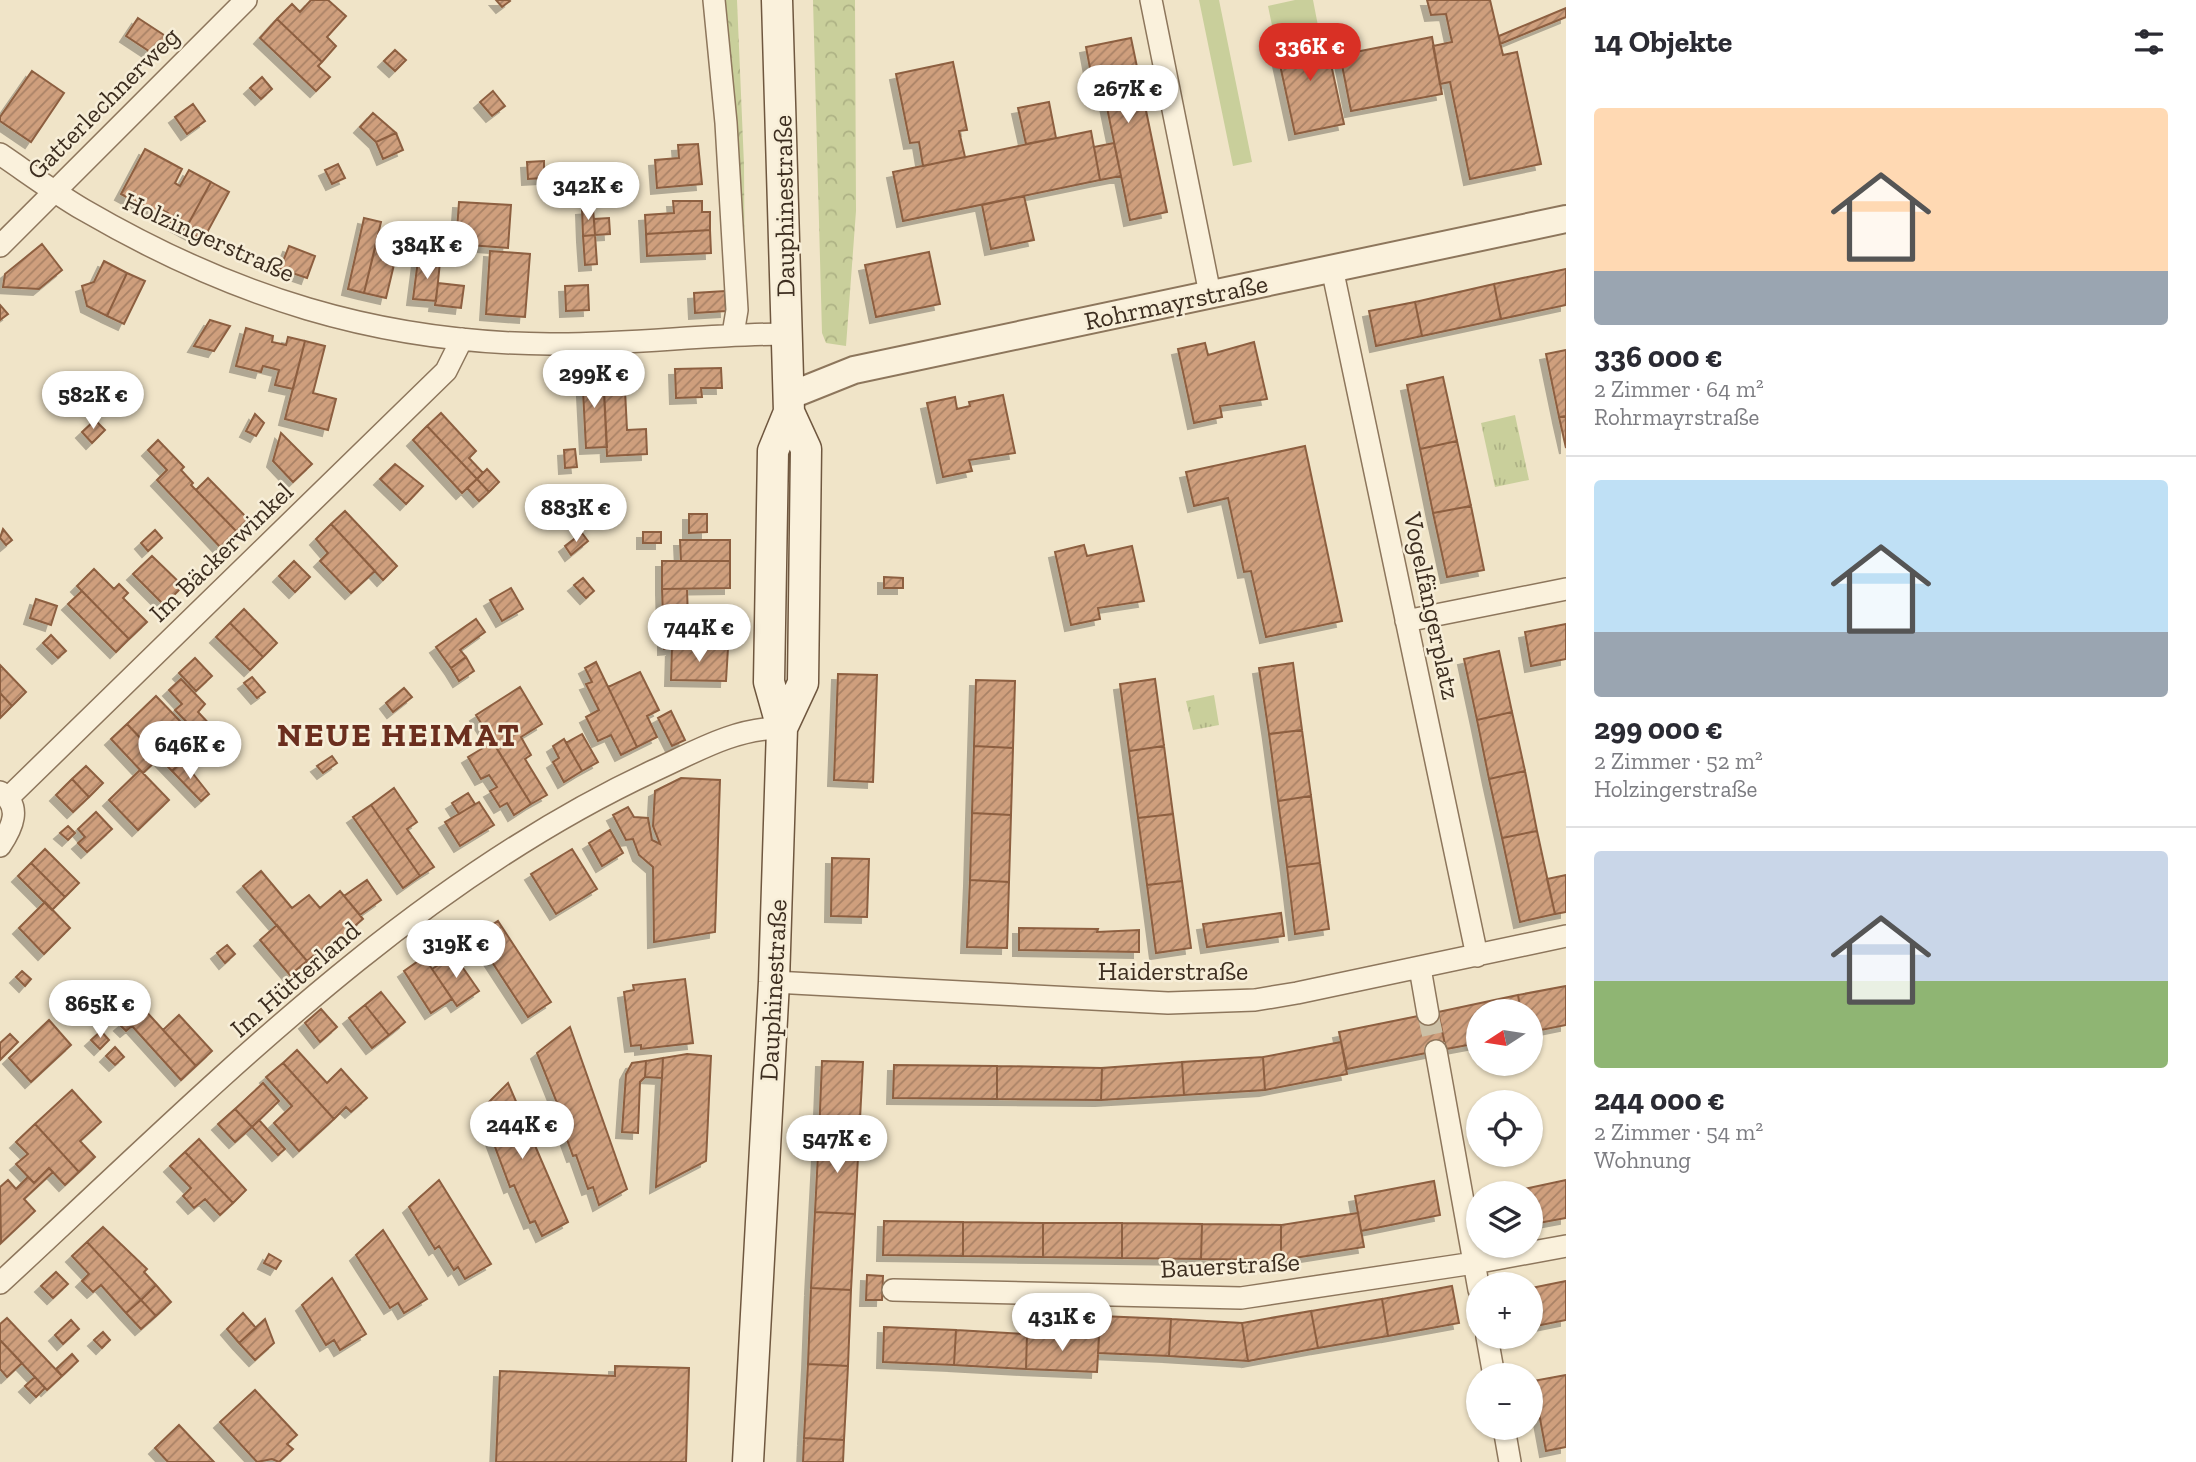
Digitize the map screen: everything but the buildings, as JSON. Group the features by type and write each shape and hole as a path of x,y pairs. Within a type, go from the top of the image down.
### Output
{"main road":[{"name":"Dauphinestraße","path":"748,1462 774,982 782,727 769,682 773,451 789,404 777,0"}],"street":[{"name":"Gatterlechnerweg","path":"0,246 246,0"},
{"name":"Dauphinestraße","path":"714,0 726,123 737,310 733,334"},
{"path":"1152,0 1210,294"},
{"name":"Holzingerstraße","path":"0,154 55,191 146,245 252,292 301,309 359,323 462,339 573,344 733,334 787,334"},
{"name":"Rohrmayrstraße","path":"789,404 854,370 1566,219"},
{"name":"Vogelfängerplatz","path":"1332,268 1477,956"},
{"name":"Im Bäckerwinkel","path":"0,846 10,831 15,814 4,794 446,372 462,339"},
{"path":"1406,621 1566,589"},
{"name":"Im Hütterland","path":"0,1283 329,982 410,919 521,844 627,783 732,734 782,727"},
{"name":"Haiderstraße","path":"774,982 1167,1003 1255,1000 1566,936"},
{"path":"1420,968 1428,1014"},
{"path":"1436,1051 1476,1272"},
{"name":"Bauerstraße","path":"893,1290 1241,1298 1474,1263 1566,1246"},
{"path":"1506,1440 1510,1462"}],"green space":[{"path":"721,0 737,0 744,165 745,312"},
{"path":"813,0 855,0 856,211 846,346 826,343 822,333"},
{"path":"1199,0 1219,0 1252,162 1233,166"},
{"path":"1295,0 1313,0 1319,31 1275,40 1268,6"},
{"path":"1515,415 1529,480 1495,487 1481,423"},
{"path":"1214,695 1219,725 1193,730 1186,701"}],"tunnel":[{"path":"1428,1014 1436,1051"}],"district":[{"name":"NEUE HEIMAT","path":"399,734"}]}
